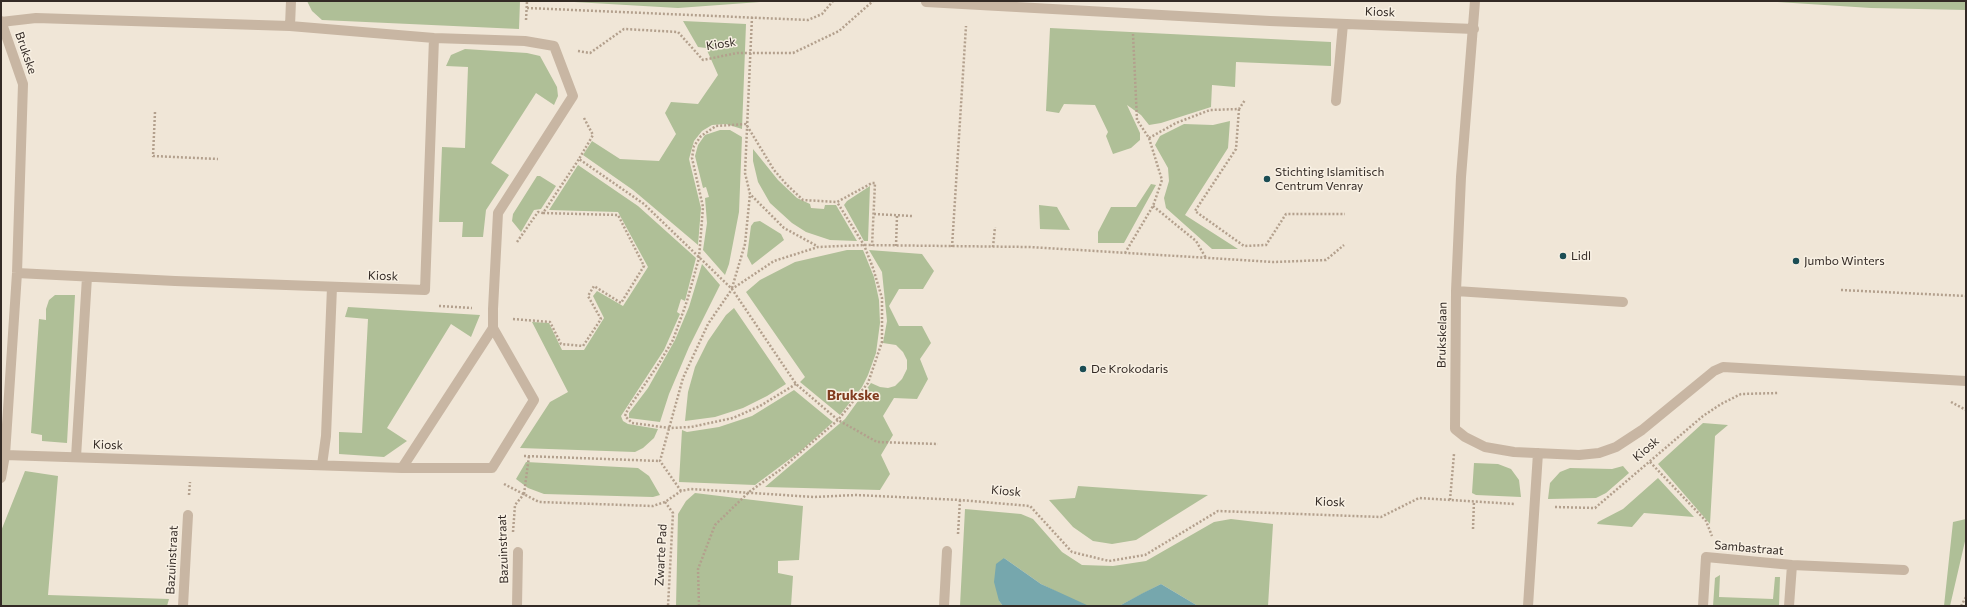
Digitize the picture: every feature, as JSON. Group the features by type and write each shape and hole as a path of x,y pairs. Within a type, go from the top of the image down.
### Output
{"street":[{"path":"290,26 291,1"},
{"name":"Brukskelaan","path":"1456,429 1456,291 1461,177 1474,29 1475,1"},
{"name":"Kiosk","path":"926,2 1343,24 1474,29"},
{"path":"1,21 36,18 290,26 434,38 525,41 554,46 573,96 498,213 493,328 534,400 492,468"},
{"name":"Brukske","path":"1,21 23,84 17,273 5,455 1,478"},
{"path":"1336,101 1343,24"},
{"path":"425,290 434,38"},
{"name":"Kiosk","path":"17,273 425,290"},
{"name":"Kiosk","path":"76,457 87,277"},
{"path":"322,465 326,436 332,287"},
{"path":"1456,291 1623,302"},
{"path":"402,468 493,328"},
{"name":"Kiosk","path":"1538,453 1579,455 1599,453 1616,447 1642,430 1714,371 1724,367 1966,381"},
{"path":"1456,429 1465,437 1485,447 1514,452 1538,453 1528,606"},
{"name":"Kiosk","path":"5,455 402,468 492,468"},
{"name":"Bazuinstraat","path":"183,606 188,516"},
{"path":"944,606 947,551"},
{"name":"Bazuinstraat","path":"517,606 518,552"},
{"name":"Sambastraat","path":"1703,606 1706,557 1792,566 1904,570"},
{"name":"Sambastraat","path":"1789,606 1792,566"}],"path":[{"path":"527,8 808,20 822,14 833,1"},
{"name":"Kiosk","path":"554,46 590,53 624,29 678,32 703,60 737,53 793,53 839,31 873,1"},
{"path":"952,247 967,4"},
{"path":"1125,253 1153,206 1162,180 1149,138 1137,120 1132,13"},
{"path":"660,461 683,378 708,324 732,289 745,244 750,194 745,173 746,124 752,18"},
{"path":"544,213 593,135 573,96"},
{"path":"1245,100 1239,109 1236,149 1195,211 1244,246 1266,245 1286,214 1345,214"},
{"path":"1149,138 1176,123 1210,110 1239,109"},
{"path":"155,112 153,156 218,159"},
{"path":"746,124 774,170 787,186 803,200 837,202 872,183 875,183 872,246"},
{"path":"746,124 716,126 701,136 694,146 692,158 703,207 699,258 687,301 673,340 628,409 625,416 632,422 670,428 691,427 733,418 760,406 796,384"},
{"path":"579,159 644,204 732,289 796,384 838,420 877,442 938,444"},
{"path":"750,194 784,228 818,246"},
{"path":"699,606 698,569 715,525 749,492 780,470 838,420 868,383 882,342 882,298 873,268 864,246 837,202"},
{"path":"1153,206 1196,241 1206,258"},
{"path":"425,290 432,306 493,313 550,322 561,344 583,346 601,319 588,296 594,286 621,302 644,266 618,215 538,212 519,243 498,236"},
{"path":"874,214 912,216"},
{"path":"896,246 897,216"},
{"path":"993,247 995,227"},
{"path":"732,289 774,261 818,246 1030,247 1274,262 1326,260 1344,245"},
{"path":"1841,290 1966,296"},
{"name":"Kiosk","path":"681,491 691,489 814,497 856,495 960,500 1030,506 1072,552 1109,561 1145,555 1218,511 1381,517 1419,498 1595,508 1703,416 1720,404 1741,394 1786,393"},
{"path":"1944,400 1966,410"},
{"path":"1450,500 1456,429"},
{"path":"492,468 512,458 529,456 660,461"},
{"path":"529,456 524,494 539,502 654,506 665,502 681,491 660,461"},
{"path":"188,516 192,461"},
{"path":"1650,462 1706,521 1721,559"},
{"name":"Bazuinstraat","path":"518,552 513,531 515,505 524,494"},
{"path":"947,551 957,550 960,500"},
{"path":"1473,529 1474,501"},
{"name":"Zwarte Pad","path":"665,502 672,513 668,606"},
{"path":"1961,606 1966,597"}],"green space":[{"path":"307,1 520,1 519,29 322,20 312,11"},
{"path":"557,1 774,1 678,8"},
{"path":"1762,1 1966,1 1966,10 1871,8"},
{"path":"683,21 746,24 742,129 726,124 712,125 702,131 694,141 689,159 701,208 698,245 633,190 583,155 592,141 620,159 659,161 676,134 665,113 671,102 698,104 718,75 706,48 698,47"},
{"path":"1050,28 1331,42 1331,66 1236,62 1235,87 1212,85 1211,107 1161,123 1149,125 1141,115 1127,105 1140,133 1140,140 1131,148 1113,154 1106,136 1108,132 1095,105 1064,104 1059,113 1046,111"},
{"path":"465,49 527,53 540,56 557,87 558,96 554,105 536,93 491,163 509,175 486,210 483,237 462,237 463,222 439,222 442,147 465,148 468,67 446,66 451,55"},
{"path":"1230,121 1228,148 1185,215 1238,249 1212,249 1166,208 1164,198 1169,181 1168,168 1155,145 1160,136 1184,124 1213,125"},
{"path":"720,130 730,130 742,137 739,212 729,264 725,275 703,250 707,223 705,198 709,197 706,187 703,188 695,156 698,145 705,135"},
{"path":"753,149 778,180 797,198 810,204 811,208 824,209 825,205 836,205 857,241 830,240 806,232 792,223 770,203 758,182 753,161"},
{"path":"578,165 638,206 696,258 685,301 681,299 677,312 680,314 664,350 621,416 623,421 628,424 658,429 654,438 643,448 635,452 520,448 550,402 568,392 532,322 549,323 562,350 584,350 604,318 593,296 597,291 623,306 648,267 618,212 549,210"},
{"path":"537,176 540,176 556,186 541,209 534,210 521,232 512,221 513,214"},
{"path":"1151,184 1156,185 1124,243 1098,243 1098,232 1111,207 1136,207"},
{"path":"870,186 868,241 864,241 844,205 847,201"},
{"path":"1039,205 1057,207 1070,230 1040,229"},
{"path":"760,221 781,234 784,240 752,265 747,256 751,226 754,222"},
{"path":"847,250 863,250 874,277 879,300 880,323 876,353 868,375 862,387 840,415 800,382 805,377 746,292 760,280 795,262"},
{"path":"869,250 922,254 934,271 923,289 899,289 889,306 899,326 922,326 931,343 920,359 928,379 917,399 894,398 883,416 893,435 881,455 890,474 880,490 765,487 845,419 871,383 880,387 888,388 895,386 902,379 907,369 907,360 903,352 896,345 883,343 887,321 882,272"},
{"path":"702,264 720,285 689,347 669,394 660,422 629,418 629,413 648,388 675,340 689,307"},
{"path":"55,295 75,295 67,443 42,441 42,435 31,433 39,319 46,320 46,309 49,300"},
{"path":"348,307 480,315 471,337 451,324 387,428 407,441 384,457 339,454 339,432 362,433 368,319 345,317"},
{"path":"734,308 786,384 767,396 743,408 715,417 685,421 688,392 695,367 708,341 726,315"},
{"path":"794,390 833,422 802,450 755,485 679,482 682,430 687,432 719,427 752,416"},
{"path":"1703,423 1728,425 1715,436 1710,524 1658,464"},
{"path":"526,462 638,468 649,476 660,495 653,497 544,494 528,488 516,479"},
{"path":"1474,463 1498,464 1511,469 1519,480 1521,497 1476,495 1472,493"},
{"path":"1623,466 1629,473 1606,493 1596,498 1548,499 1550,483 1560,472 1570,468 1612,469"},
{"path":"25,471 58,476 48,595 169,599 167,606 1,606 1,531"},
{"path":"1658,478 1694,517 1644,513 1632,527 1597,524 1598,522 1623,509"},
{"path":"1078,486 1208,495 1136,540 1112,544 1093,541 1073,527 1049,500 1075,498"},
{"path":"695,493 803,506 799,560 778,561 778,573 793,576 791,606 676,606 678,514 686,501"},
{"path":"965,509 1021,514 1033,519 1062,552 1082,565 1113,566 1146,561 1214,522 1231,519 1273,524 1268,606 1198,606 1161,584 1119,606 1085,606 1041,584 1004,558 999,601 1003,606 960,606"},
{"path":"1966,519 1966,537 1950,606 1944,606 1953,522"},
{"path":"1720,575 1719,597 1773,599 1775,577 1780,577 1779,606 1713,606 1715,578"}],"water":[{"path":"1004,558 1041,584 1089,606 1003,606 999,601 994,582 996,564"},
{"path":"1161,584 1198,606 1119,606 1143,593"}],"place":[{"name":"Stichting Islamitisch Centrum Venray","path":"1267,179"},
{"name":"Lidl","path":"1563,256"},
{"name":"Jumbo Winters","path":"1796,261"},
{"name":"De Krokodaris","path":"1083,369"}],"district":[{"name":"Brukske","path":"853,395"}]}
